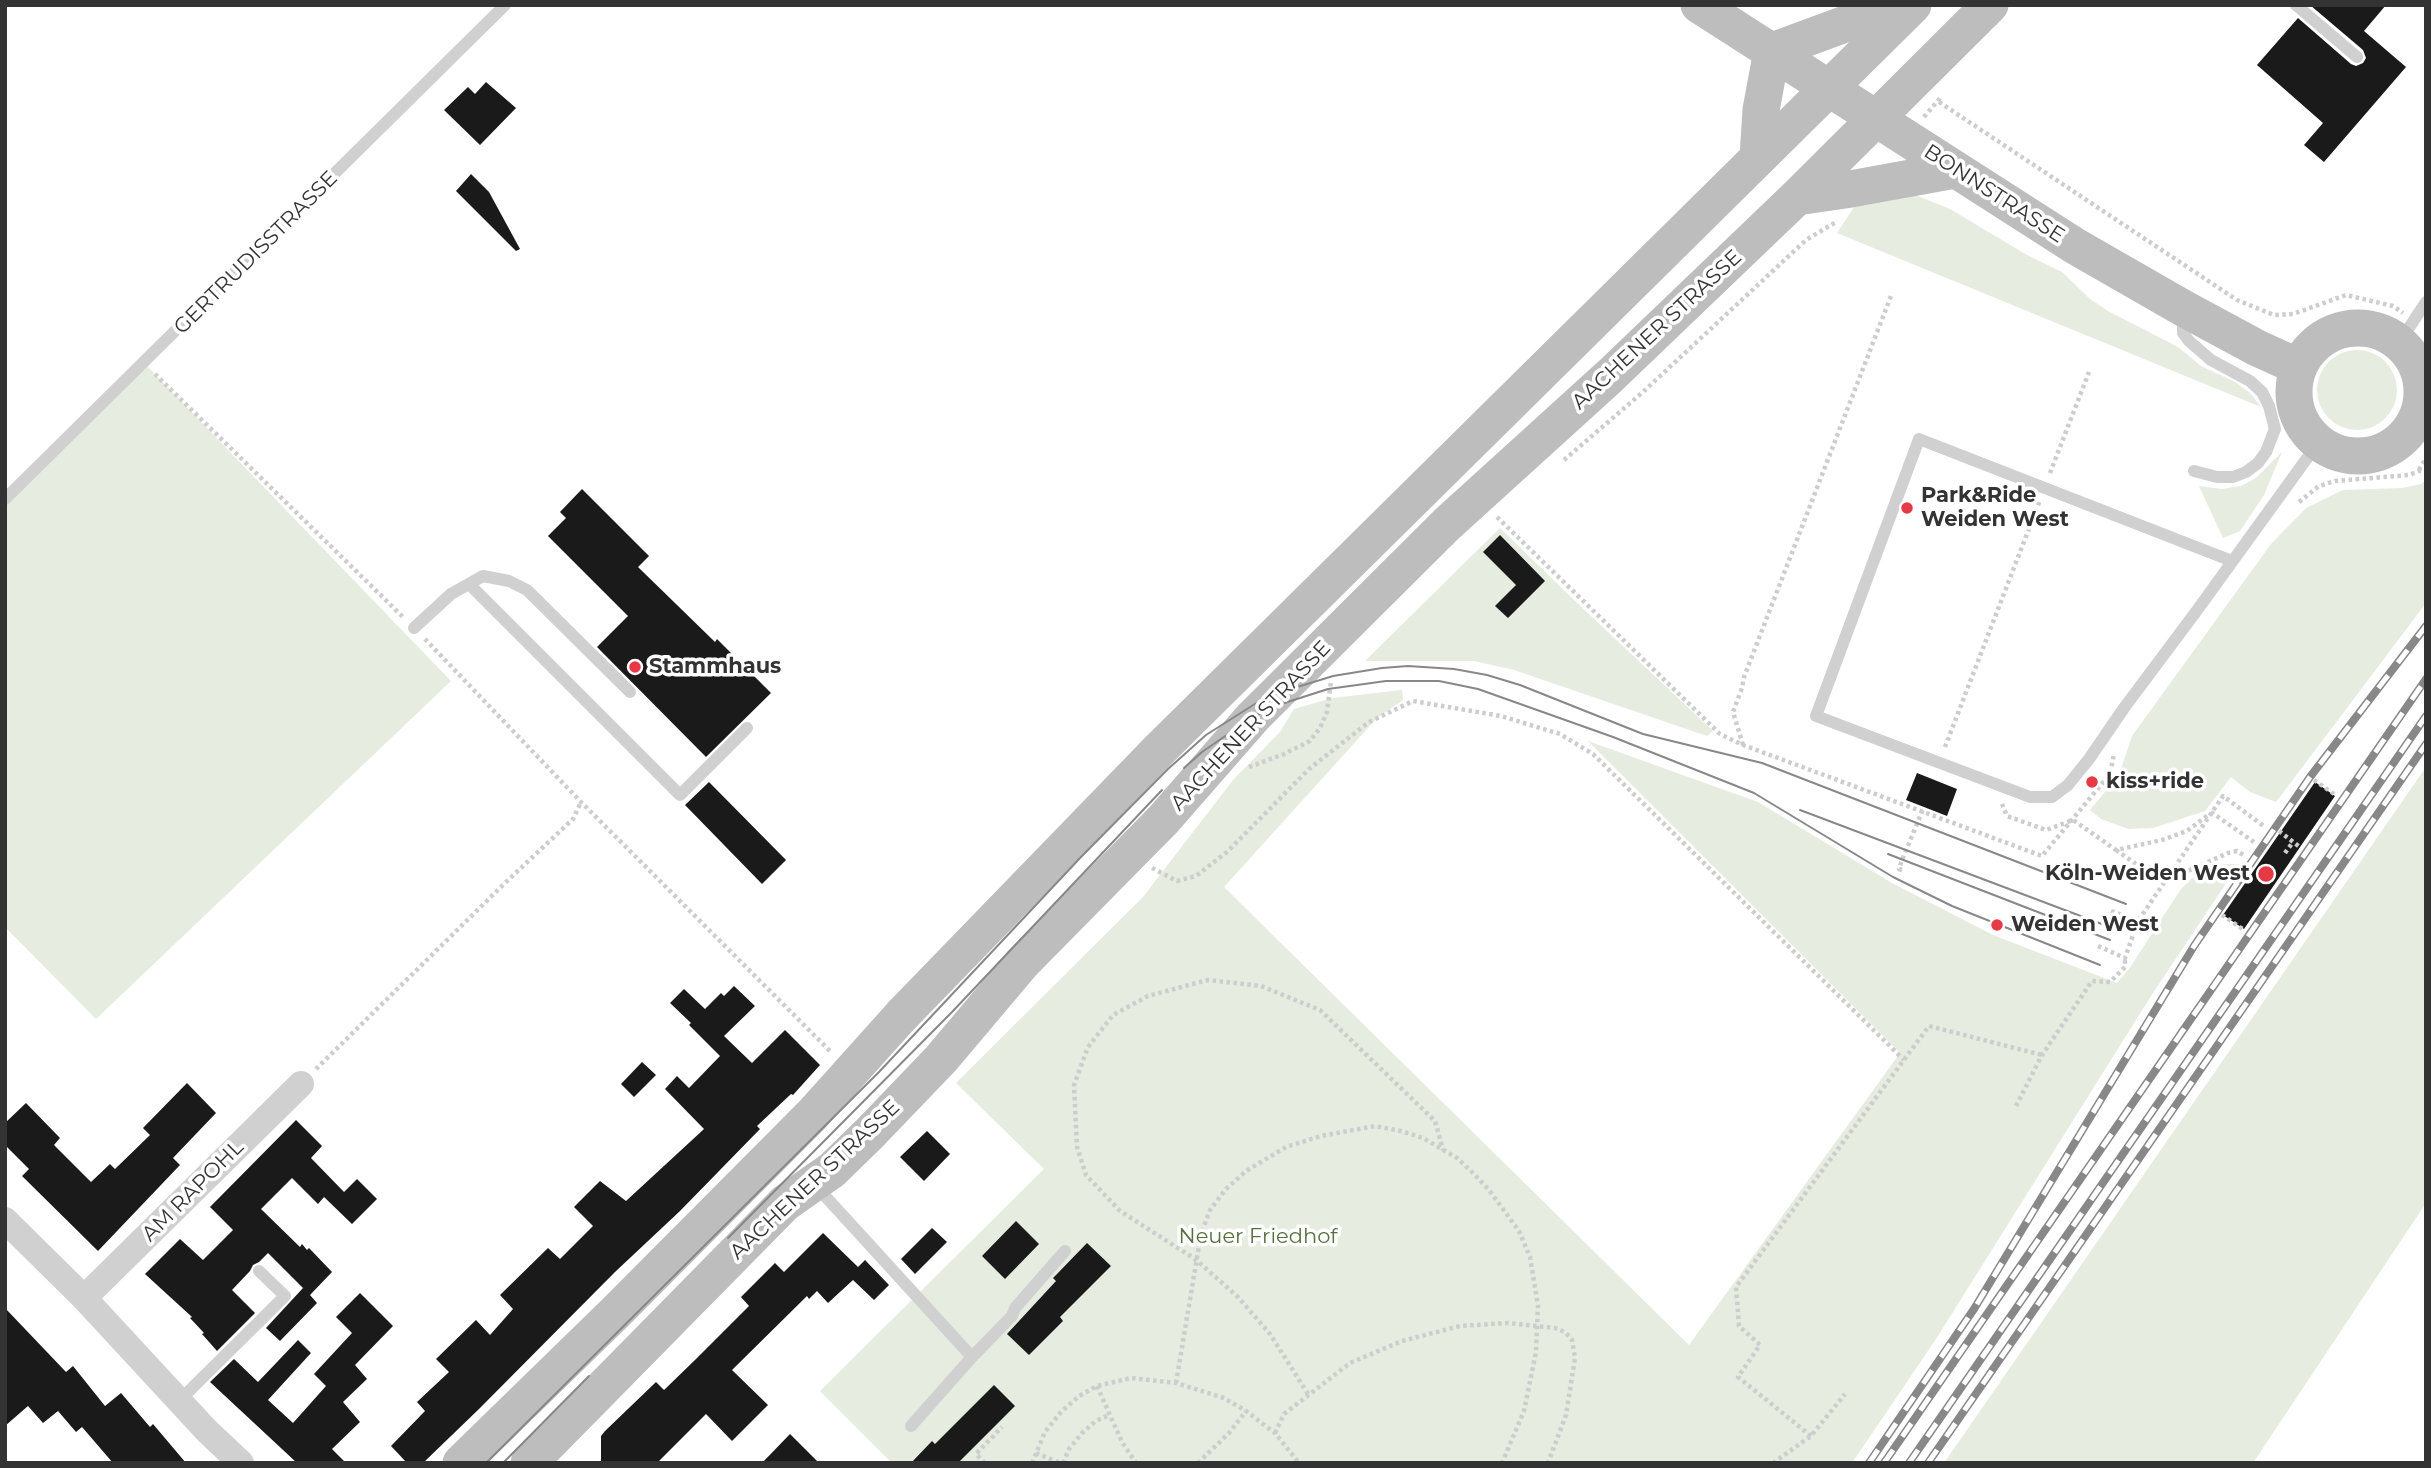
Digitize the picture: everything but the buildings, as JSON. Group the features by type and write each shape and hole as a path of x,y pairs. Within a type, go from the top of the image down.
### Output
{"main road":[{"name":"BONNSTRASSE","path":"1699,5 2064,239 2183,308 2257,348 2299,367"},
{"name":"AACHENER STRASSE","path":"529,1463 785,1203 832,1170 851,1151 936,1064 1022,963 1163,820 1253,717 1447,524 1609,376 1797,197 1890,127 1931,92 1990,5"},
{"path":"1758,158 1761,110 1772,51 1856,20 1910,8"},
{"name":"AACHENER STRASSE","path":"461,1463 772,1156 844,1064 1910,8"},
{"path":"1797,197 1955,170"},
{"path":"2345,329 2406,331 2421,379 2420,423 2392,446 2371,455 2348,456 2318,443 2304,428 2295,409 2293,388 2299,367 2315,344 2330,334 2345,329"},
{"path":"844,1064 872,1067 879,1072 884,1082 881,1095 851,1151"}],"street":[{"name":"AM RAPOHL","path":"84,1298 301,1084"},
{"path":"5,1220 84,1298 179,1401 241,1463"}],"lane":[{"name":"GERTRUDISSTRASSE","path":"5,499 145,364 505,5"},
{"path":"2296,5 2357,57"},
{"path":"2406,331 2426,302"},
{"path":"2183,308 2183,332 2189,341 2211,360 2250,381 2262,392 2269,406 2274,429 2266,452 2258,463 2246,472 2233,477 2217,477 2194,471"},
{"path":"2232,561 1919,439 1816,716 2030,797 2052,797 2068,785 2088,759 2318,443"},
{"path":"414,628 451,594 483,576 509,581 527,590 630,692"},
{"path":"469,584 680,795 747,728"},
{"path":"813,1182 972,1357"},
{"path":"911,1426 1012,1316 1015,1308 1065,1251"},
{"path":"179,1401 285,1296 259,1271"}],"path":[{"path":"1890,127 1931,92 2237,300 2274,315 2293,314 2346,295 2393,306 2406,331"},
{"path":"1562,462 1643,392 1806,240 1846,216 1862,187"},
{"path":"1743,745 1733,712 1744,677 1891,296"},
{"path":"145,364 414,628 581,802 844,1064"},
{"path":"1939,763 2088,372"},
{"path":"2419,471 2426,458"},
{"path":"2292,508 2319,486 2335,481 2409,475 2426,471"},
{"path":"1497,517 1720,734 1743,745 2042,856 2109,774 2116,749"},
{"path":"1171,878 1177,881 1196,876 1227,852 1309,769 1368,722 1413,701 1502,716 1560,734 1593,754 1903,1060"},
{"path":"2314,780 2337,796"},
{"path":"2015,1106 2042,1055 2092,981 2110,982 2125,967 2125,958 2138,921 2223,796 2265,827"},
{"path":"1995,798 2003,805 2007,816 2046,830 2073,820"},
{"path":"301,1084 505,883 573,820 581,802"},
{"path":"1902,870 1899,869 1923,810"},
{"path":"2116,850 2162,840 2187,831 2211,812"},
{"path":"2211,812 2254,842"},
{"path":"2073,820 2163,883"},
{"path":"2279,831 2301,848"},
{"path":"1911,836 1917,839"},
{"path":"2285,853 2293,842"},
{"path":"2163,883 2228,853 2237,851 2245,856"},
{"path":"2111,911 2138,921"},
{"path":"2222,915 2244,930"},
{"path":"2098,946 2125,958"},
{"path":"1308,1394 1270,1334 1238,1297 1195,1259 1119,1211 1086,1175 1077,1147 1074,1086 1088,1047 1113,1015 1147,996 1208,980 1261,986 1320,1010 1435,1121 1443,1150"},
{"path":"1811,1436 1738,1377 1760,1345 1739,1326 1736,1287 1929,1026 2042,1055"},
{"path":"1176,1383 1195,1259 1210,1210 1226,1189 1246,1171 1286,1147 1321,1136 1375,1126 1401,1131 1423,1138 1457,1158 1489,1190 1519,1231 1530,1256 1536,1283 1536,1352 1524,1411 1502,1463"},
{"path":"1275,1433 1284,1414 1350,1363 1402,1341 1460,1326 1508,1323 1555,1328 1565,1332 1575,1347 1566,1415 1548,1463"},
{"path":"1032,1463 1045,1432 1061,1412 1079,1396 1097,1386 1131,1378 1176,1383 1224,1398 1275,1433 1299,1463"},
{"path":"1097,1386 1109,1415 1136,1463"},
{"path":"1773,1463 1811,1436 1844,1394"},
{"path":"1198,1463 1229,1433 1246,1411"},
{"path":"1036,1452 1061,1463 1082,1433 1096,1421 1109,1415"},
{"path":"985,1463 976,1454 1002,1427"}],"green space":[{"path":"1908,192 1950,209 2027,255 2062,272 2090,299 2178,347 2201,366 2235,382 2251,394 2261,407 1837,233 1862,195"},
{"path":"2357,350 2372,353 2385,362 2394,375 2397,390 2394,405 2385,418 2372,427 2357,430 2342,427 2329,418 2320,405 2317,390 2320,375 2329,362 2342,353"},
{"path":"145,364 451,681 96,1019 5,927 5,499"},
{"path":"2282,452 2264,495 2240,531 2223,538 2199,486 2222,489 2241,486 2256,478"},
{"path":"2426,480 2426,603 2276,802 2250,792 2231,777 2205,811 2153,828 2128,829 2101,819 2090,810 2119,775 2132,736 2271,544 2306,508 2343,490 2402,488 2421,484"},
{"path":"1500,528 1713,731 1707,736 1514,670 1474,661 1365,661"},
{"name":"Neuer Friedhof","path":"1402,690 1403,700 1377,718 1224,887 1689,1345 1900,1053 1588,741 1758,802 1892,883 1993,935 2117,983 2181,889 2191,879 2222,864 2239,864 2151,996 1936,1339 1852,1463 892,1463 820,1391 1044,1169 956,1083 1143,897 1233,780 1280,732 1294,709 1332,698"},
{"path":"2426,767 2426,1203 2253,1463 1944,1463"}],"tram line":[{"path":"486,1463 879,1072 1081,857 1168,769 1206,735 1258,702 1278,693 1333,676 1382,668 1408,666 1454,669 1487,675 1520,685 1643,734 1762,763 2126,904"},
{"path":"1184,768 1202,752 1253,717 1272,707 1328,689 1386,681 1439,681 1478,689 1613,737 1754,793 1893,877 1952,906 2100,965"},
{"path":"728,1238 952,1012 1162,790"},
{"path":"1800,810 2115,929"},
{"path":"1888,854 2110,940"},
{"path":"503,1463 589,1376"}],"railway":[{"path":"1869,1463 1974,1309 2194,946 2310,777 2426,626"},
{"path":"1884,1463 2426,679"},
{"path":"1909,1463 2426,716"},
{"path":"1928,1463 2426,744"}],"place":[{"name":"Park&Ride Weiden West","path":"1907,508"},
{"name":"Stammhaus","path":"635,667"},
{"name":"kiss+ride","path":"2092,782"},
{"name":"Köln-Weiden West","path":"2266,874"},
{"name":"Weiden West","path":"1997,925"}]}
